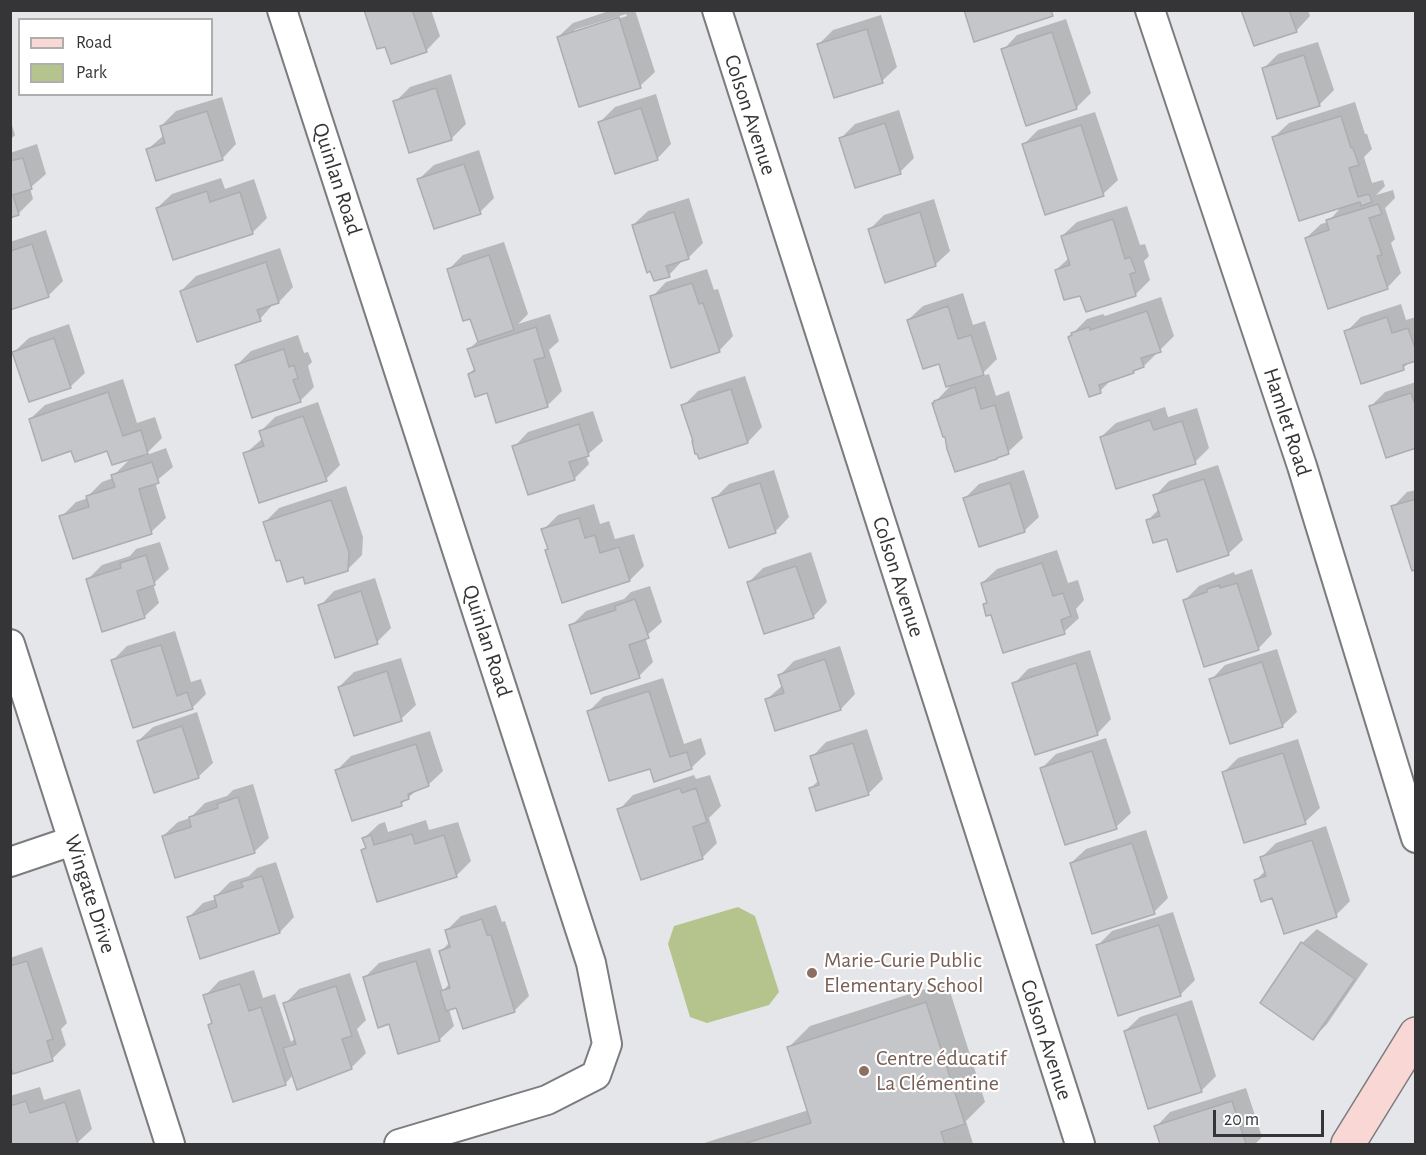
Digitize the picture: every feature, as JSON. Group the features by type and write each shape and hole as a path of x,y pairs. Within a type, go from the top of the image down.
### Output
{"street":[{"name":"Quinlan Road","path":"282,10 591,963 607,1044 596,1075 547,1100 399,1144"},
{"name":"Colson Avenue","path":"717,10 1080,1144"},
{"name":"Hamlet Road","path":"1150,10 1302,466 1416,838"},
{"name":"Wingate Drive","path":"10,644 170,1144"},
{"path":"10,862 72,841"},
{"path":"1348,1144 1416,1034"}],"green space":[{"path":"738,907 755,916 779,992 769,1005 707,1023 690,1017 668,944 674,926"}],"building":[{"path":"364,10 412,10 427,52 391,64 385,47 377,49"},
{"path":"964,10 1051,10 1053,16 974,42"},
{"path":"1241,10 1289,10 1297,32 1254,46"},
{"path":"619,17 641,88 579,107 557,37"},
{"path":"867,29 883,83 834,98 817,44"},
{"path":"1052,32 1077,109 1026,126 1001,49"},
{"path":"1304,55 1320,106 1277,119 1262,68"},
{"path":"436,88 452,140 409,153 393,101"},
{"path":"641,108 658,160 615,174 598,122"},
{"path":"207,111 223,160 156,181 146,149 165,143 160,126"},
{"path":"1341,116 1359,165 1349,168 1358,197 1369,194 1372,202 1361,206 1360,202 1299,221 1272,137"},
{"path":"885,123 901,174 855,188 839,138"},
{"path":"1081,125 1104,196 1045,215 1022,144"},
{"path":"23,158 32,189 13,195 19,215 10,218 10,161"},
{"path":"464,164 481,214 434,229 417,179"},
{"path":"207,191 210,202 240,192 253,234 173,260 156,208"},
{"path":"1378,204 1382,214 1369,218 1382,255 1377,256 1388,289 1328,309 1305,238 1329,230 1326,220"},
{"path":"674,212 689,259 666,266 670,277 654,281 650,271 647,273 632,225"},
{"path":"920,212 936,266 885,283 868,229"},
{"path":"1113,219 1125,259 1130,257 1136,272 1130,274 1136,296 1086,312 1080,296 1064,300 1055,270 1070,265 1061,236"},
{"path":"32,244 49,297 10,310 10,251"},
{"path":"489,255 514,330 478,342 470,319 463,321 447,269"},
{"path":"266,262 279,303 257,310 261,321 197,342 180,291"},
{"path":"692,283 699,304 703,303 720,352 671,368 650,296"},
{"path":"948,306 958,339 971,335 984,375 946,387 939,364 923,369 907,320"},
{"path":"1147,311 1161,352 1141,358 1144,367 1133,371 1134,373 1099,385 1101,393 1089,397 1068,337 1072,335 1071,333 1089,327 1090,330"},
{"path":"1387,317 1392,333 1408,328 1416,351 1416,361 1403,365 1404,370 1361,384 1344,331"},
{"path":"536,327 545,357 534,360 548,407 496,423 487,393 475,397 468,374 475,371 467,349"},
{"path":"54,338 71,388 29,402 12,352"},
{"path":"284,349 289,367 294,365 298,378 293,380 301,402 252,418 235,365"},
{"path":"975,387 981,409 995,405 1009,454 955,472 932,403"},
{"path":"731,389 748,443 699,459 695,454 681,405"},
{"path":"108,392 123,436 141,430 148,454 112,465 107,451 75,462 71,451 42,461 29,419"},
{"path":"1411,393 1416,407 1416,448 1386,458 1369,406"},
{"path":"303,416 327,481 259,503 243,453 264,446 259,431"},
{"path":"1150,420 1154,430 1182,421 1196,464 1116,489 1100,437"},
{"path":"579,424 589,456 569,462 575,480 528,495 512,446"},
{"path":"152,462 159,483 139,489 152,534 73,559 59,516 89,507 86,496 115,487 111,475"},
{"path":"1204,479 1229,555 1177,572 1167,539 1153,543 1146,520 1160,516 1153,495"},
{"path":"760,483 776,533 729,548 712,498"},
{"path":"1010,483 1025,532 979,547 963,498"},
{"path":"1416,499 1416,569 1412,571 1391,506"},
{"path":"331,500 349,552 348,571 305,584 303,577 287,582 280,560 276,561 263,522"},
{"path":"579,518 585,538 595,535 600,553 619,547 630,581 562,603 545,550 548,549 541,529"},
{"path":"146,555 155,585 137,591 145,618 102,632 86,579 121,568 120,563"},
{"path":"1042,563 1053,596 1063,593 1071,616 1061,620 1065,634 1003,653 991,615 986,616 983,604 987,603 981,583"},
{"path":"796,566 814,618 764,634 747,582"},
{"path":"1237,583 1259,650 1204,667 1183,600 1207,592 1207,589"},
{"path":"361,591 378,644 335,658 318,605"},
{"path":"635,599 649,638 629,645 640,678 591,694 569,625 616,610 615,606"},
{"path":"161,645 177,696 187,692 193,709 133,728 111,660"},
{"path":"825,659 841,710 775,731 765,699 784,693 778,675"},
{"path":"1262,662 1283,727 1230,744 1209,679"},
{"path":"1076,663 1098,735 1035,755 1012,683"},
{"path":"387,671 402,721 354,736 338,687"},
{"path":"649,691 670,757 687,752 692,769 654,782 650,769 609,781 587,711"},
{"path":"182,726 199,778 154,793 137,741"},
{"path":"853,743 869,795 816,811 809,788 819,785 810,756"},
{"path":"416,744 429,786 408,794 409,799 401,802 402,806 352,821 335,770"},
{"path":"1092,751 1117,829 1065,845 1040,768"},
{"path":"1283,753 1306,824 1244,843 1222,772"},
{"path":"680,788 682,793 696,788 707,822 693,827 703,859 641,880 617,809"},
{"path":"238,797 255,853 175,878 162,836 191,827 189,817 218,808 217,804"},
{"path":"412,834 415,844 444,835 457,877 377,902 361,850 366,848 362,838 371,835 374,845"},
{"path":"1312,840 1337,917 1284,934 1272,898 1261,902 1254,880 1266,876 1260,857"},
{"path":"1132,843 1155,914 1092,934 1070,863"},
{"path":"262,876 280,933 200,959 187,917 217,907 214,896 243,887 241,882"},
{"path":"482,919 487,935 491,935 515,1012 463,1029 456,1008 446,1011 440,991 450,988 439,951 450,947 445,930"},
{"path":"1159,925 1181,996 1118,1016 1096,945"},
{"path":"1301,942 1355,979 1313,1040 1260,1003"},
{"path":"27,961 53,1039 47,1041 53,1061 13,1074 10,1066 10,966"},
{"path":"416,961 440,1041 398,1054 389,1024 378,1028 363,977"},
{"path":"240,984 249,1011 261,1007 286,1085 233,1102 208,1025 212,1023 203,995"},
{"path":"336,986 352,1036 342,1039 352,1069 297,1090 283,1048 296,1044 283,1003"},
{"path":"926,1002 965,1124 941,1132 945,1144 743,1144 811,1123 787,1047"},
{"path":"1177,1014 1202,1092 1148,1109 1124,1031"},
{"path":"26,1101 30,1113 65,1102 78,1144 10,1144 10,1106"},
{"path":"1232,1101 1246,1144 1160,1144 1154,1126"}],"place":[{"name":"Marie-Curie Public Elementary School","path":"812,973"},
{"name":"Centre éducatif La Clémentine","path":"864,1071"}]}
